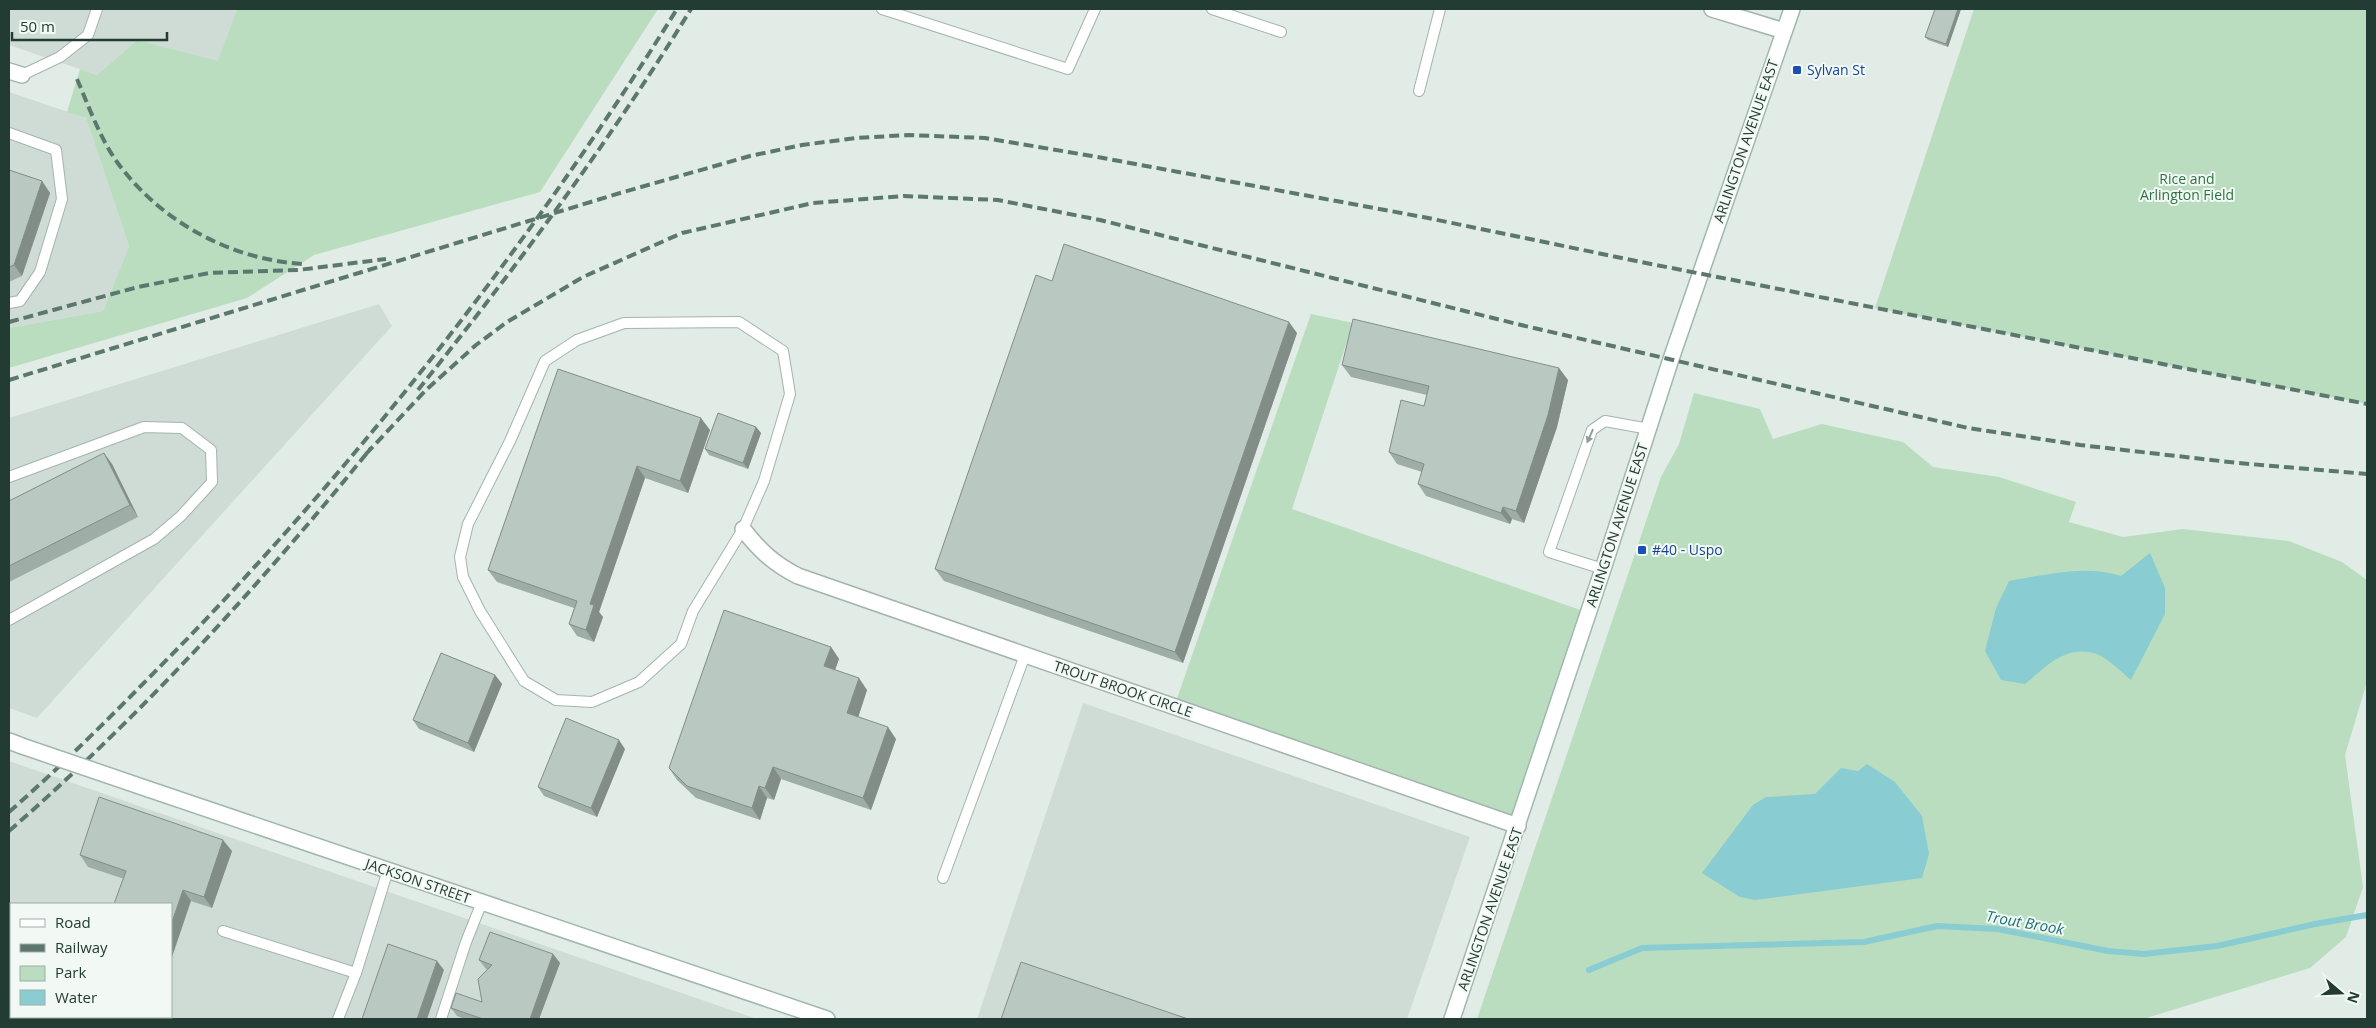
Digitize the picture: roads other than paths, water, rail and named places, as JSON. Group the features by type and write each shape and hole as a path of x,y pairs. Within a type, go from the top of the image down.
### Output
{"street":[{"path":"1712,9 1784,32"},
{"name":"ARLINGTON AVENUE EAST","path":"1452,1019 1518,826 1648,429 1792,9"},
{"name":"TROUT BROOK CIRCLE","path":"742,529 763,554 777,565 798,576 1518,826"},
{"name":"JACKSON STREET","path":"15,744 827,1019"}],"lane":[{"path":"15,73 60,57 88,35 97,9"},
{"path":"882,9 1068,69 1095,9"},
{"path":"1212,9 1281,32"},
{"path":"1419,91 1440,9"},
{"path":"9,133 56,150 62,199 40,272 20,301 9,303"},
{"path":"624,322 740,322 783,350 790,394 764,481 742,529 693,611 681,644 639,682 592,702 556,700 524,681 480,611 463,577 460,558 468,524 510,441 545,361 577,340 624,322"},
{"path":"1603,570 1549,552 1592,430 1605,421 1648,429"},
{"path":"9,476 144,427 182,428 211,450 212,482 181,516 154,539 9,620"},
{"path":"943,878 1025,655"},
{"path":"338,1019 356,973 388,870"},
{"path":"442,1019 466,942 482,902"},
{"path":"223,932 356,973"}],"water":[{"path":"2150,553 2165,588 2165,614 2131,680 2101,656 2086,652 2076,652 2058,658 2025,684 2001,680 1985,651 1996,608 2009,581 2080,571 2094,571 2121,576"},
{"path":"1867,764 1895,782 1922,816 1929,854 1922,878 1755,900 1740,897 1702,873 1753,805 1766,797 1815,794 1841,768 1858,771"}],"waterway":[{"name":"Trout Brook","path":"1589,970 1642,948 1864,942 1937,926 1998,929 2108,951 2144,954 2217,946 2315,924 2367,915"}],"railway":[{"path":"9,812 78,748 190,636 324,489 388,413 450,335 568,175 677,9"},
{"path":"418,390 526,251 595,156 691,9"},
{"path":"77,79 95,122 111,153 134,183 154,202 175,219 223,245 275,261 302,264"},
{"path":"9,380 620,193 750,156 802,145 856,138 909,135 985,138 1423,217 1646,263 2367,404"},
{"path":"366,454 426,390 476,345 507,322 583,277 682,233 813,203 904,196 998,200 1100,220 1521,325 1968,428 2080,445 2238,463 2367,474"},
{"path":"9,322 138,287 209,273 298,270 386,259"},
{"path":"9,831 106,742 153,695 243,599 371,448"}],"place":[{"name":"Sylvan St","path":"1797,70"},
{"name":"#40 - Uspo","path":"1642,550"}],"park label":[{"name":"Rice and Arlington Field","path":"2187,187"}]}
